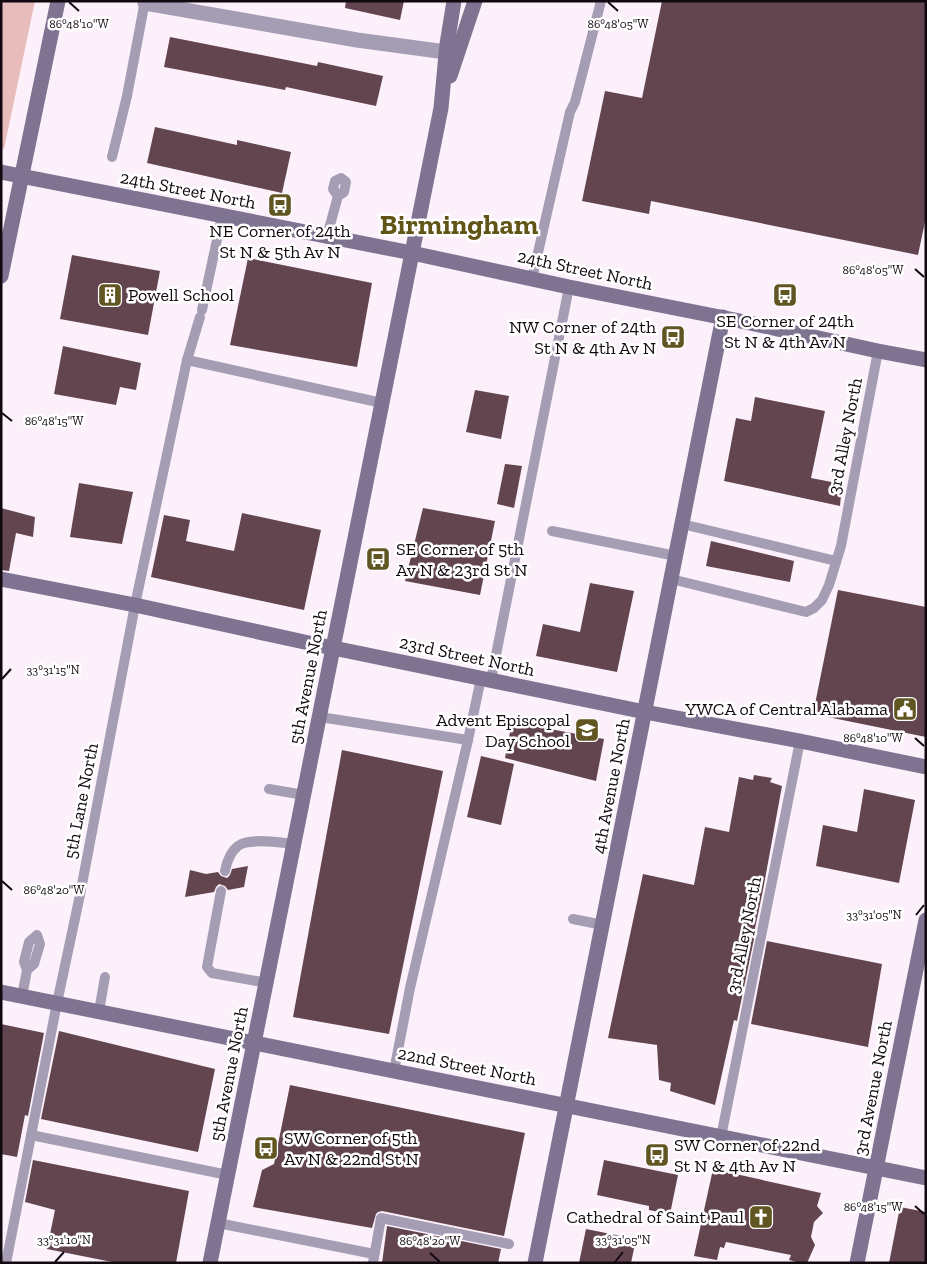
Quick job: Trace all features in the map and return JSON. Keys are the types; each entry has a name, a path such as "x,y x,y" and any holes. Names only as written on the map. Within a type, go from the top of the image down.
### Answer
{"main road":[{"path":"1,276 58,1"},
{"path":"444,1 447,48"},
{"name":"5th Avenue North","path":"443,99 447,48 454,1"},
{"name":"5th Avenue North","path":"210,1263 443,99 475,1"},
{"name":"24th Street North","path":"1,172 412,253 926,360"},
{"name":"4th Avenue North","path":"535,1263 723,317"},
{"name":"23rd Street North","path":"1,579 135,605 645,712 800,740 926,767"},
{"name":"3rd Avenue North","path":"857,1263 926,920"},
{"name":"22nd Street North","path":"1,992 926,1178"}],"street":[{"path":"142,2 356,40 447,48"}],"lane":[{"path":"532,279 570,112 575,102 601,1"},
{"path":"112,157 127,96 142,2"},
{"path":"327,236 338,196"},
{"name":"5th Lane North","path":"6,1263 82,886 135,605 187,360 201,313 222,216"},
{"path":"394,1071 410,988 468,740 486,679 569,287"},
{"name":"3rd Alley North","path":"671,579 806,612 814,608 822,600 829,585 841,546 878,351"},
{"path":"187,360 382,403"},
{"path":"682,524 836,561"},
{"path":"552,531 676,556"},
{"path":"320,716 468,740"},
{"name":"3rd Alley North","path":"721,1136 800,740"},
{"path":"269,789 304,795"},
{"path":"225,870 230,855 239,844 253,841 294,844"},
{"path":"221,891 207,967 212,973 267,983"},
{"path":"573,919 602,925"},
{"path":"22,996 27,970"},
{"path":"99,1011 105,977"},
{"path":"31,1135 228,1175"},
{"path":"218,1223 374,1258 381,1218 509,1244"}],"shaded area":[{"path":"1,1 35,1 4,149 1,148"}],"building":[{"path":"346,1 404,1 400,20 345,8"},
{"path":"662,1 926,1 926,217 918,255 651,201 649,214 582,201 605,91 642,98"},
{"path":"170,37 317,66 318,62 383,76 376,106 286,87 285,90 164,67"},
{"path":"155,127 237,145 237,140 291,152 282,193 147,163"},
{"name":"Powell School","path":"72,255 160,271 148,335 60,319"},
{"path":"248,258 372,283 357,367 230,345"},
{"path":"63,346 141,363 136,390 120,387 116,405 54,394"},
{"path":"475,390 509,396 501,439 466,432"},
{"path":"755,397 825,411 811,478 842,484 840,506 724,481 736,418 751,421"},
{"path":"505,464 522,466 514,508 497,504"},
{"path":"79,483 133,492 122,544 70,537"},
{"path":"1,508 35,517 33,537 16,533 9,571 1,570"},
{"path":"423,508 495,521 480,595 405,581"},
{"path":"242,513 321,530 304,610 151,577 164,515 190,520 186,541 234,551"},
{"path":"711,541 794,561 790,582 706,566"},
{"path":"590,583 634,591 617,672 536,656 543,624 580,632"},
{"path":"838,590 926,607 926,737 813,714"},
{"path":"512,722 604,739 596,781 505,758"},
{"path":"342,750 443,771 389,1034 293,1017"},
{"path":"481,756 514,764 501,825 467,817"},
{"path":"754,775 772,778 770,782 782,786 737,1021 734,1020 715,1105 670,1091 671,1083 659,1080 657,1045 608,1038 643,874 694,885 705,827 729,832 739,777 753,780"},
{"path":"864,789 915,800 899,883 816,866 823,825 857,832"},
{"path":"248,866 244,887 228,890 225,886 219,884 214,892 185,897 190,870 206,874 218,872 221,876 227,878 232,869"},
{"path":"767,941 882,964 868,1047 751,1024"},
{"path":"1,1024 44,1033 28,1116 25,1115 17,1157 1,1154"},
{"path":"59,1031 215,1069 198,1152 41,1119"},
{"path":"290,1085 525,1133 504,1236 382,1211 376,1214 372,1228 253,1207 262,1170 274,1164"},
{"path":"33,1160 189,1191 176,1263 117,1263 47,1249 55,1210 25,1202"},
{"path":"604,1160 678,1175 670,1214 649,1210 649,1206 597,1195"},
{"name":"Cathedral of Saint Paul","path":"713,1169 821,1193 817,1206 823,1213 814,1222 811,1237 815,1245 807,1263 789,1260 791,1255 726,1242 724,1248 720,1247 717,1260 694,1256"},
{"path":"900,1207 926,1212 926,1263 889,1263"},
{"path":"387,1226 501,1249 498,1263 382,1263"},
{"path":"586,1229 636,1239 631,1263 579,1263"}],"place":[{"name":"NE Corner of 24th St N & 5th Av N","path":"280,205"},
{"name":"Powell School","path":"110,295"},
{"name":"SE Corner of 24th St N & 4th Av N","path":"785,295"},
{"name":"NW Corner of 24th St N & 4th Av N","path":"673,337"},
{"name":"SE Corner of 5th Av N & 23rd St N","path":"378,559"},
{"name":"YWCA of Central Alabama","path":"905,709"},
{"name":"Advent Episcopal Day School","path":"587,730"},
{"name":"SW Corner of 5th Av N & 22nd St N","path":"266,1148"},
{"name":"SW Corner of 22nd St N & 4th Av N","path":"657,1155"},
{"name":"Cathedral of Saint Paul","path":"761,1217"}],"district":[{"name":"Birmingham","path":"459,224"}]}
